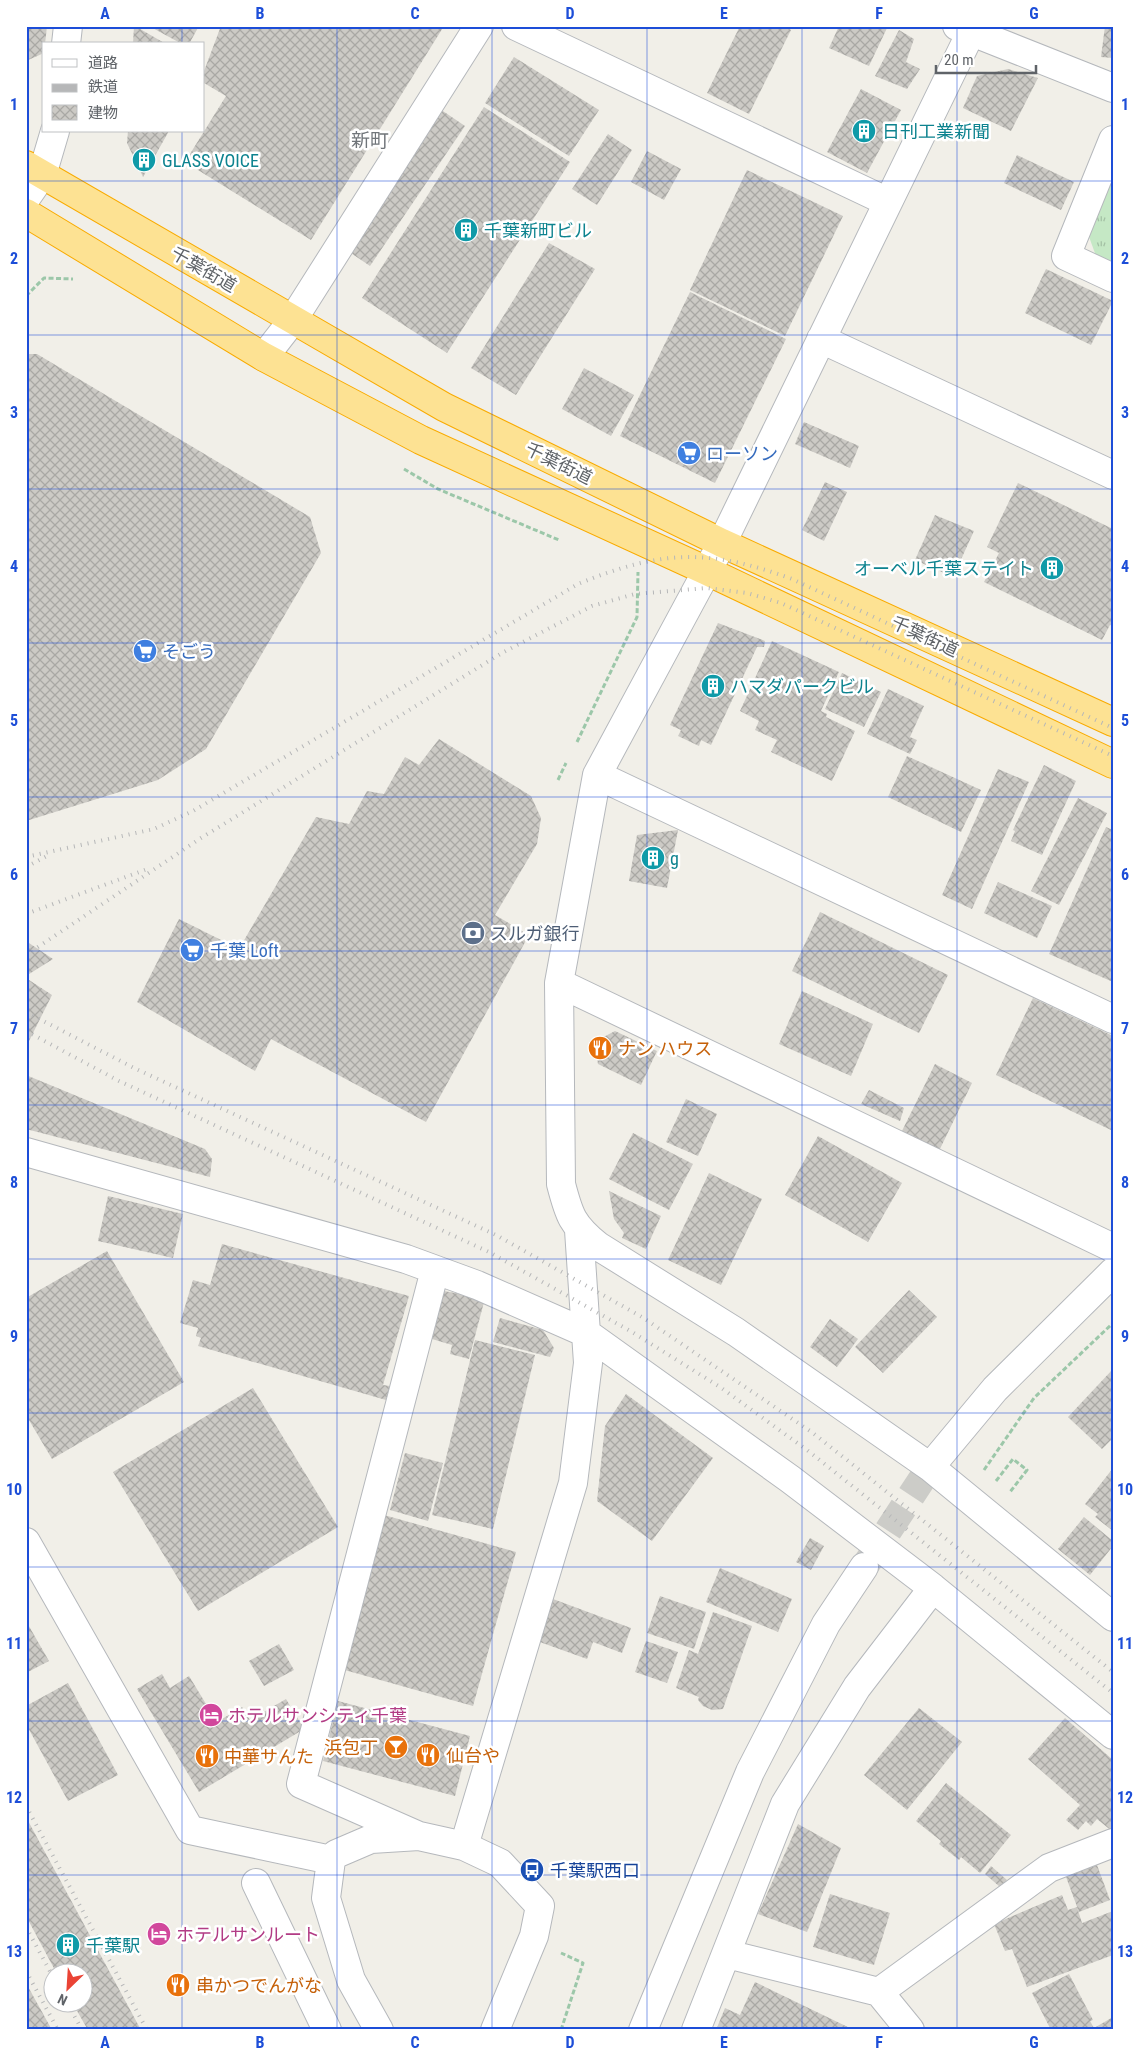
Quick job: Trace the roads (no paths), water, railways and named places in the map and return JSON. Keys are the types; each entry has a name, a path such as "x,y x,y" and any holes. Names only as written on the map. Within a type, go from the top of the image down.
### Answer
{"highway":[{"name":"千葉街道","path":"34,170 292,321 444,407 722,543 1113,722"},
{"name":"千葉街道","path":"26,213 264,357 421,440 707,571 1113,764"}],"street":[{"path":"66,42 68,26"},
{"path":"264,357 292,321 479,26"},
{"path":"516,26 888,202"},
{"path":"1113,88 968,29 888,202 722,543 598,775 560,983 561,1184 567,1207 579,1230 598,1246 736,1332 930,1467 1113,1617"},
{"path":"26,198 34,170 54,132"},
{"path":"1113,140 1066,256 1113,278"},
{"path":"821,339 1113,475"},
{"path":"598,775 1113,1019"},
{"path":"560,983 1113,1248"},
{"path":"26,1152 396,1257 477,1285 586,1332 790,1479 933,1588 1113,1735"},
{"path":"464,1846 573,1483 588,1363 579,1230"},
{"path":"435,1270 301,1784 419,1836 464,1846 500,1863 540,1906 534,1936 495,2030"},
{"path":"930,1467 995,1389 1113,1272"},
{"path":"26,1542 190,1830 332,1860"},
{"path":"643,2030 754,1763 826,1624 864,1567"},
{"path":"696,2030 785,1804 857,1687 933,1588"},
{"path":"379,2030 350,1980 326,1898 332,1860 336,1854 371,1839 419,1836"},
{"path":"878,1992 1049,1868 1113,1843"},
{"path":"256,1883 327,2030"},
{"path":"727,1954 878,1992 910,2030"}],"tunnel":[{"path":"865,1566 930,1467"}],"railway":[{"path":"26,857 154,829 193,811 578,584 608,573 660,559 709,558 735,562 792,579 1113,728"},
{"path":"26,955 201,838 502,653 592,606 635,594 707,588 747,593 781,603 1113,756"},
{"path":"26,867 47,856"},
{"path":"26,914 150,868"},
{"path":"26,1012 134,1068 496,1235 642,1317 813,1433 1113,1672"},
{"path":"26,1031 119,1081 489,1252 632,1332 720,1387 807,1450 1113,1693"},
{"path":"26,1806 147,2030"},
{"path":"26,1927 46,1964"},
{"path":"26,1971 58,2030"},
{"path":"73,2014 82,2030"}],"place":[{"name":"日刊工業新聞","path":"864,131"},
{"name":"GLASS VOICE","path":"144,160"},
{"name":"千葉新町ビル","path":"466,230"},
{"name":"ローソン","path":"689,453"},
{"name":"オーベル千葉ステイト","path":"1052,568"},
{"name":"そごう","path":"145,651"},
{"name":"ハマダパークビル","path":"713,686"},
{"name":"g","path":"653,858"},
{"name":"スルガ銀行","path":"473,933"},
{"name":"千葉 Loft","path":"192,950"},
{"name":"ナン ハウス","path":"600,1048"},
{"name":"ホテルサンシティ千葉","path":"211,1715"},
{"name":"浜包丁","path":"396,1747"},
{"name":"仙台や","path":"428,1755"},
{"name":"中華サんた","path":"207,1756"},
{"name":"千葉駅西口","path":"532,1870"},
{"name":"ホテルサンルート","path":"159,1934"},
{"name":"千葉駅","path":"68,1945"},
{"name":"串かつでんがな","path":"178,1985"}],"district":[{"name":"新町","path":"370,140"}]}
